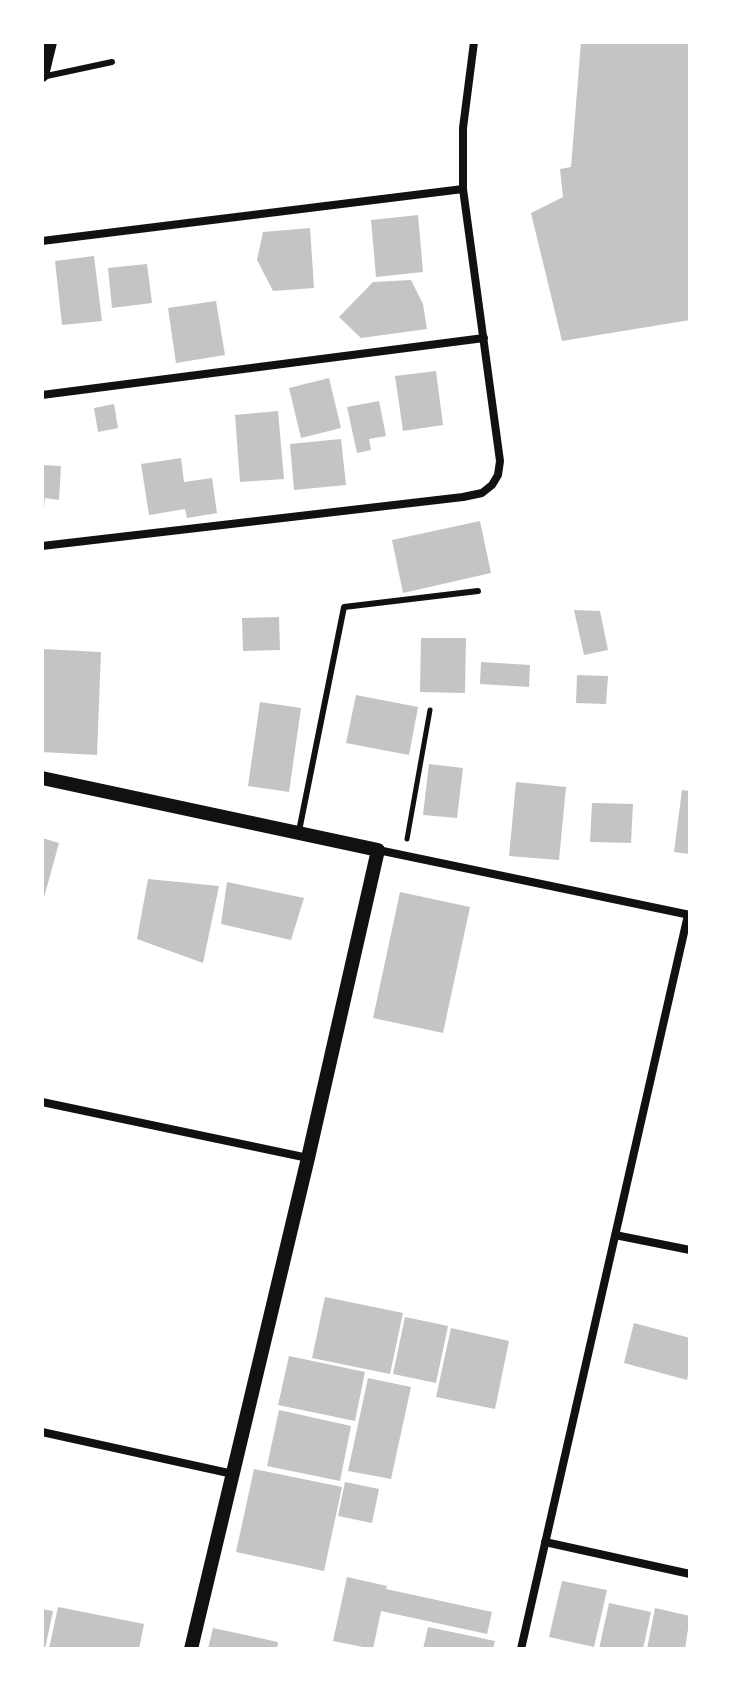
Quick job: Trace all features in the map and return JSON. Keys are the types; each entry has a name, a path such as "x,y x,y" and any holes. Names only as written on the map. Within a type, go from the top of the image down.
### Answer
{"street":[{"path":"42,76 50,42"},
{"path":"42,546 463,497 482,493 492,485 498,475 500,461 463,189 463,128 474,42"},
{"path":"42,241 463,189"},
{"path":"42,395 484,338"},
{"path":"42,778 689,915 521,1649"},
{"path":"191,1649 378,850"},
{"path":"42,1102 308,1158"},
{"path":"615,1235 690,1250"},
{"path":"42,1432 233,1474"},
{"path":"545,1542 690,1574"}],"lane":[{"path":"42,76 112,62"},
{"path":"299,833 344,607 478,591"}],"path":[{"path":"405,855 430,710"}],"building":[{"path":"581,42 690,42 690,320 562,341 531,213 563,197 560,169 571,167"},
{"path":"418,215 423,272 376,277 371,220"},
{"path":"310,228 314,288 273,291 257,260 263,232"},
{"path":"94,256 102,321 62,325 55,261"},
{"path":"147,264 152,303 112,308 108,268"},
{"path":"411,280 423,304 427,329 361,338 339,317 373,282"},
{"path":"216,301 225,355 176,363 168,308"},
{"path":"436,371 443,425 403,431 395,376"},
{"path":"329,378 341,428 301,438 289,388"},
{"path":"379,401 386,436 369,439 371,450 357,453 347,407"},
{"path":"114,404 118,428 98,432 94,408"},
{"path":"278,411 284,479 240,482 235,415"},
{"path":"341,439 346,485 294,490 290,444"},
{"path":"181,458 184,482 212,478 217,513 187,518 185,509 149,515 141,464"},
{"path":"42,465 61,466 59,500 45,498 44,508 42,508"},
{"path":"480,521 491,573 403,593 392,540"},
{"path":"574,610 600,611 608,650 584,655"},
{"path":"279,617 280,650 243,651 242,618"},
{"path":"421,638 466,638 465,693 420,692"},
{"path":"42,649 101,652 97,755 42,752"},
{"path":"481,662 530,665 529,687 480,684"},
{"path":"577,675 608,676 606,704 576,703"},
{"path":"356,695 418,707 409,755 346,743"},
{"path":"260,702 301,708 289,792 248,786"},
{"path":"429,764 463,768 457,818 423,815"},
{"path":"516,782 566,787 559,860 509,856"},
{"path":"682,790 690,791 690,854 674,852"},
{"path":"592,803 633,804 631,843 590,842"},
{"path":"42,838 59,843 43,901 42,901"},
{"path":"148,879 219,886 203,963 137,939"},
{"path":"227,882 304,898 291,940 221,924"},
{"path":"400,892 470,907 443,1033 373,1018"},
{"path":"325,1297 403,1313 390,1374 312,1358"},
{"path":"405,1317 448,1326 436,1383 393,1374"},
{"path":"634,1323 690,1338 687,1380 624,1363"},
{"path":"451,1328 509,1341 495,1409 436,1397"},
{"path":"289,1356 365,1372 355,1421 278,1405"},
{"path":"368,1378 411,1387 391,1479 348,1471"},
{"path":"279,1410 351,1426 340,1481 267,1466"},
{"path":"254,1469 342,1487 324,1571 236,1552"},
{"path":"345,1482 379,1489 372,1523 338,1516"},
{"path":"347,1577 387,1586 386,1589 492,1612 487,1634 381,1611 373,1649 333,1641"},
{"path":"562,1581 607,1590 594,1647 549,1637"},
{"path":"609,1603 651,1612 643,1649 599,1649"},
{"path":"58,1607 144,1624 139,1649 49,1649"},
{"path":"655,1608 690,1616 685,1649 647,1649"},
{"path":"42,1609 53,1611 45,1649 42,1649"},
{"path":"428,1627 495,1641 493,1649 423,1649"},
{"path":"213,1628 278,1642 277,1649 208,1649"}]}
